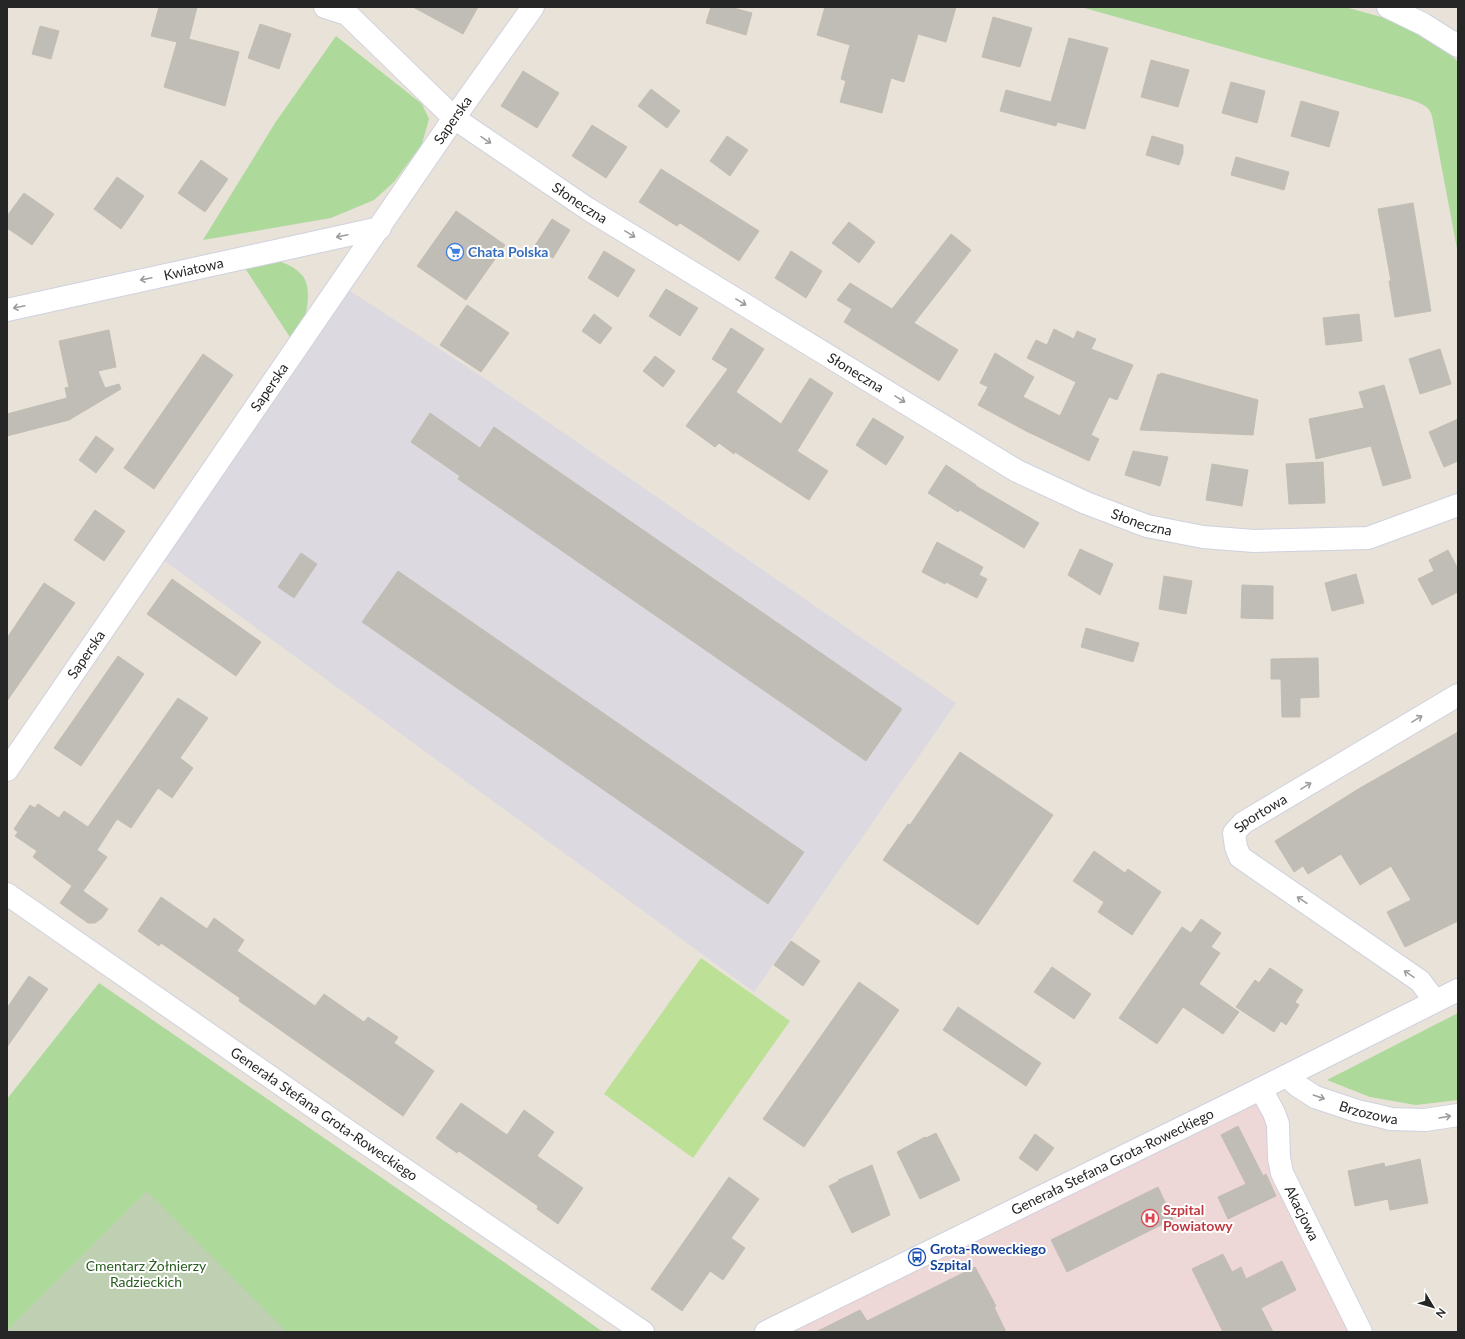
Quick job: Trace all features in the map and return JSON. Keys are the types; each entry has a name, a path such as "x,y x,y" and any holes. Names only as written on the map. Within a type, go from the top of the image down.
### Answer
{"street":[{"name":"Słoneczna","path":"325,7 347,14 454,118 588,209 967,441 1023,474 1086,503 1147,526 1203,538 1254,541 1368,538 1458,505"},
{"name":"Saperska","path":"7,770 454,118 533,7"},
{"path":"1388,7 1424,24 1458,46"},
{"name":"Kwiatowa","path":"7,310 380,228"},
{"name":"Sportowa","path":"1436,1001 1420,981 1240,857 1236,847 1234,833 1243,823 1458,695"},
{"name":"Generała Stefana Grota-Roweckiego","path":"7,894 341,1127 643,1332"},
{"name":"Generała Stefana Grota-Roweckiego","path":"766,1332 1261,1089 1458,990"},
{"name":"Brzozowa","path":"1287,1076 1314,1097 1357,1111 1391,1119 1425,1120 1458,1115"},
{"name":"Akacjowa","path":"1261,1089 1274,1113 1278,1124 1279,1158 1282,1173 1361,1332"}],"shaded area":[{"path":"341,285 481,376 956,703 754,992 155,554"},
{"name":"Szpital Powiatowy","path":"1261,1089 1282,1173 1357,1332 765,1332"}],"green space":[{"path":"1081,7 1345,7 1392,20 1423,34 1446,50 1458,62 1458,254 1432,116 1425,106 1412,100"},
{"path":"336,36 422,104 429,119 422,144 394,182 374,200 331,218 203,240 275,123"},
{"path":"260,254 293,267 306,281 308,299 297,348 239,259"},
{"path":"701,958 790,1021 693,1158 604,1094"},
{"path":"99,983 603,1332 7,1332 7,1099"},
{"path":"1458,1013 1458,1100 1416,1105 1370,1097 1327,1080"},
{"name":"Cmentarz Żołnierzy Radzieckich","path":"147,1191 287,1332 7,1332 7,1330"}],"building":[{"path":"159,7 197,7 189,39 239,52 225,106 164,87 177,42 151,36"},
{"path":"413,7 478,7 463,34"},
{"path":"711,7 730,7 752,13 746,35 706,23"},
{"path":"825,7 956,7 946,42 918,34 904,82 891,78 882,113 840,102 846,81 841,79 850,45 817,35"},
{"path":"993,17 1032,28 1020,67 982,57"},
{"path":"260,24 291,34 279,69 248,58"},
{"path":"40,26 59,31 51,59 32,54"},
{"path":"1069,38 1108,48 1085,129 1057,122 1056,126 1000,111 1006,90 1051,102"},
{"path":"1151,60 1189,70 1178,107 1141,97"},
{"path":"523,71 559,93 537,128 501,106"},
{"path":"1231,82 1265,91 1257,123 1222,113"},
{"path":"651,89 680,111 667,128 638,106"},
{"path":"1301,101 1339,112 1329,147 1291,136"},
{"path":"592,125 627,147 606,178 572,156"},
{"path":"727,136 748,150 730,176 710,161"},
{"path":"1152,136 1183,145 1183,153 1179,165 1146,155"},
{"path":"1236,157 1289,172 1284,190 1231,175"},
{"path":"201,160 228,179 205,212 178,193"},
{"path":"661,169 759,231 739,261 680,223 677,226 639,202"},
{"path":"117,177 144,196 121,229 94,209"},
{"path":"24,193 54,214 32,245 7,228 7,216"},
{"path":"1413,203 1431,311 1395,317 1389,281 1391,281 1378,209"},
{"name":"Chata Polska","path":"456,211 505,245 466,300 417,266"},
{"path":"552,219 570,230 553,258 534,247"},
{"path":"849,222 875,242 859,263 832,243"},
{"path":"951,234 971,250 914,323 958,350 939,381 844,322 852,309 837,300 850,283 892,309"},
{"path":"604,251 635,270 618,297 588,278"},
{"path":"791,251 822,271 806,298 775,278"},
{"path":"666,289 698,308 680,336 649,316"},
{"path":"467,305 509,333 481,372 440,345"},
{"path":"594,314 612,328 600,344 582,331"},
{"path":"1359,314 1362,341 1326,345 1323,318"},
{"path":"731,328 764,349 736,392 781,424 810,378 833,393 797,451 828,471 809,500 735,452 734,454 719,443 715,447 686,426 728,369 712,359"},
{"path":"1054,329 1074,339 1077,331 1096,339 1091,349 1133,365 1117,400 1109,397 1091,435 1099,439 1089,461 1026,431 978,405 988,387 980,383 995,353 1034,377 1023,397 1060,416 1076,382 1027,358 1036,340 1047,345"},
{"path":"109,330 116,367 98,371 105,388 119,384 121,389 69,420 7,436 7,414 67,398 65,388 69,387 59,341"},
{"path":"1440,349 1451,384 1420,394 1409,359"},
{"path":"203,354 233,375 154,489 124,468"},
{"path":"655,356 675,371 663,387 643,371"},
{"path":"1161,373 1258,400 1253,435 1140,430 1158,374 1160,375"},
{"path":"1384,385 1411,478 1383,486 1371,446 1316,459 1309,419 1364,408 1359,392"},
{"path":"430,413 480,448 494,427 902,709 866,761 458,479 460,476 411,442"},
{"path":"873,418 904,437 886,465 856,445"},
{"path":"1458,419 1458,461 1444,467 1429,432"},
{"path":"96,436 114,449 96,473 79,460"},
{"path":"1133,451 1168,457 1160,486 1125,475"},
{"path":"1323,462 1325,503 1289,504 1286,464"},
{"path":"1212,464 1248,470 1242,506 1206,500"},
{"path":"946,465 976,486 1039,523 1024,548 960,510 958,512 928,493"},
{"path":"95,510 125,531 104,561 74,540"},
{"path":"937,542 983,567 979,575 987,579 977,598 946,582 945,584 922,572"},
{"path":"1080,549 1113,564 1100,595 1068,575"},
{"path":"1448,550 1458,569 1458,592 1432,605 1418,579 1434,571 1429,560"},
{"path":"301,553 317,564 294,598 278,587"},
{"path":"398,571 804,852 768,904 362,622"},
{"path":"1356,574 1364,603 1332,611 1325,583"},
{"path":"1164,576 1192,581 1186,614 1159,609"},
{"path":"172,579 261,642 236,676 147,614"},
{"path":"44,583 75,603 7,701 7,638"},
{"path":"1242,585 1273,586 1273,619 1241,618"},
{"path":"1086,628 1139,643 1133,662 1081,647"},
{"path":"118,656 144,674 81,766 54,748"},
{"path":"1318,658 1319,697 1300,698 1300,717 1282,717 1281,679 1271,679 1271,659"},
{"path":"178,698 208,718 180,758 193,768 172,798 158,788 131,828 117,819 97,850 107,857 83,891 108,909 102,918 95,923 88,923 60,903 72,886 33,857 37,851 15,836 18,832 14,829 30,805 35,808 38,804 59,818 64,811 88,827"},
{"path":"1458,732 1458,921 1405,947 1387,912 1411,900 1391,866 1360,885 1341,854 1308,874 1303,866 1294,872 1275,841 1360,788"},
{"path":"960,752 1053,815 978,925 883,860 908,824 910,825"},
{"path":"1094,851 1125,873 1128,869 1161,892 1132,935 1098,912 1104,902 1073,881"},
{"path":"161,897 207,929 214,918 244,940 237,951 315,1006 324,994 364,1022 368,1017 398,1037 394,1043 434,1071 403,1116 239,1001 240,998 161,943 159,946 138,931"},
{"path":"1201,919 1221,933 1211,947 1220,953 1199,984 1239,1012 1223,1034 1183,1007 1157,1044 1119,1018 1182,927 1191,933"},
{"path":"791,941 820,961 803,986 774,965"},
{"path":"1052,967 1091,994 1074,1019 1034,992"},
{"path":"1270,968 1303,990 1295,1002 1299,1005 1286,1025 1281,1021 1274,1032 1236,1007 1255,980 1259,983"},
{"path":"29,976 48,989 7,1047 7,1008"},
{"path":"859,982 899,1010 804,1147 763,1119"},
{"path":"958,1007 1041,1063 1026,1086 943,1030"},
{"path":"461,1103 507,1135 524,1110 554,1132 537,1156 583,1188 558,1224 537,1209 538,1206 459,1151 457,1153 436,1138"},
{"path":"1238,1126 1263,1176 1266,1174 1276,1196 1228,1219 1218,1197 1246,1184 1221,1135"},
{"path":"936,1133 960,1180 920,1199 897,1152 925,1137 926,1138"},
{"path":"1035,1134 1054,1148 1037,1171 1019,1158"},
{"path":"1420,1159 1428,1203 1390,1210 1388,1199 1355,1206 1348,1171 1384,1163 1385,1167"},
{"path":"872,1165 890,1215 852,1233 829,1186 839,1181 838,1180"},
{"path":"729,1177 759,1199 731,1238 745,1248 723,1280 710,1271 682,1311 651,1289"},
{"path":"1158,1187 1173,1219 1067,1272 1051,1240"},
{"path":"1223,1254 1232,1272 1241,1267 1246,1279 1282,1261 1296,1290 1261,1308 1273,1332 1223,1332 1192,1269"},
{"path":"975,1267 996,1306 994,1307 1006,1332 816,1332 860,1310 867,1321"}],"place":[{"name":"Chata Polska","path":"455,252"},
{"name":"Szpital Powiatowy","path":"1150,1218"},
{"name":"Grota-Roweckiego Szpital","path":"917,1257"}]}
